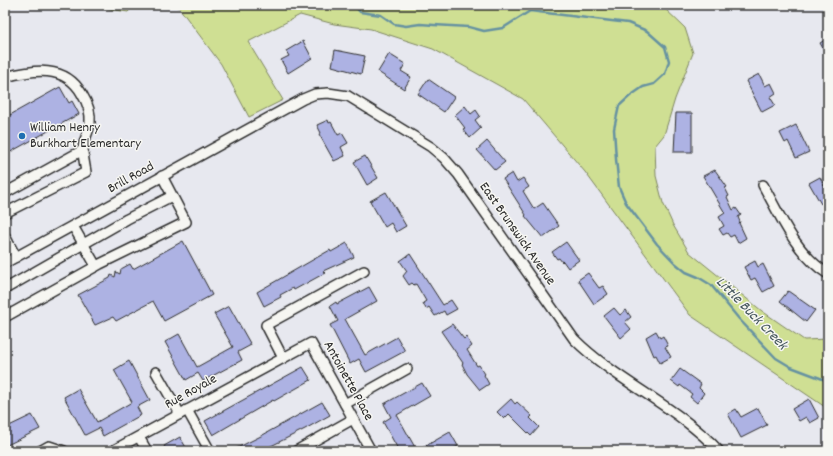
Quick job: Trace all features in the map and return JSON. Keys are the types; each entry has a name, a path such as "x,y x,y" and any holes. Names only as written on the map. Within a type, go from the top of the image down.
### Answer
{"street":[{"path":"5,77 40,71 58,72 67,76 80,91 88,110 90,123 83,150 86,172 5,213"},
{"name":"East Brunswick Avenue","path":"270,117 307,97 323,93 336,93 356,100 431,147 444,158 458,174 574,340 590,355 684,421 719,451"},
{"name":"Brill Road","path":"5,263 270,117"},
{"path":"5,194 83,150"},
{"path":"5,317 96,266 186,222 162,176"},
{"path":"763,185 802,252 814,265 828,274"},
{"path":"5,288 172,196"},
{"path":"73,226 96,266"},
{"path":"5,236 16,256"},
{"path":"283,358 266,325 364,271"},
{"name":"Antoinette Place","path":"283,358 310,343 371,451"},
{"name":"Rue Royale","path":"112,451 283,358"},
{"path":"345,404 406,369"},
{"path":"156,372 210,451"},
{"path":"296,451 353,419"},
{"path":"139,437 146,451"},
{"path":"40,451 49,446 64,451"}],"green space":[{"path":"75,5 135,5 128,12 104,8 74,9"},
{"path":"177,5 661,5 685,28 693,53 675,99 664,135 655,146 656,176 663,203 673,225 689,252 762,311 804,340 828,339 828,409 690,315 585,172 523,99 433,49 371,29 334,24 300,15 248,42 283,100 249,117 221,64"}],"building":[{"path":"828,38 828,57 820,43"},
{"path":"303,41 312,58 288,73 281,60 289,56 286,51"},
{"path":"335,50 365,56 361,74 332,66"},
{"path":"389,54 405,64 401,71 411,77 404,89 378,72"},
{"path":"759,74 765,86 771,83 776,93 770,97 775,105 762,112 746,81"},
{"path":"428,79 454,97 444,112 418,94"},
{"name":"William Henry Burkhart Elementary","path":"60,87 69,103 72,101 79,114 5,155 5,106 10,115"},
{"path":"465,106 471,114 476,110 480,116 475,120 481,128 470,138 463,129 465,128 455,115"},
{"path":"676,113 692,113 692,152 674,152"},
{"path":"328,120 329,123 331,122 338,135 342,133 348,143 341,147 345,156 334,161 319,134 321,133 317,125"},
{"path":"796,125 809,152 796,158 788,141 785,143 780,133"},
{"path":"487,141 505,162 495,170 477,150"},
{"path":"365,156 378,178 367,185 354,162"},
{"path":"715,170 727,187 725,188 729,196 727,197 733,210 736,208 741,215 738,217 739,223 746,238 738,243 734,235 730,237 727,233 723,235 719,229 724,226 719,217 725,213 703,176"},
{"path":"512,173 517,182 523,178 529,187 523,191 534,209 543,203 559,226 543,238 525,216 526,215 503,179"},
{"path":"820,177 828,194 828,201 821,204 809,183"},
{"path":"386,192 406,226 396,232 391,223 385,227 370,201"},
{"path":"183,241 212,295 164,321 153,301 116,321 113,317 95,325 78,295 110,278 111,275 115,277 116,272 120,274 121,269 130,264 133,269"},
{"path":"566,242 579,260 568,268 563,261 562,262 559,258 557,259 552,252"},
{"path":"347,243 354,257 323,271 325,273 294,290 293,288 280,295 281,297 264,306 257,292 330,250 331,252"},
{"path":"410,254 443,305 451,300 457,309 446,315 444,311 435,316 429,307 426,309 423,303 426,301 416,284 414,285 412,283 409,285 403,276 407,271 400,261"},
{"path":"755,261 758,267 763,264 774,286 763,292 755,278 751,280 744,267"},
{"path":"588,273 599,288 603,286 608,294 594,304 578,280"},
{"path":"369,287 377,301 345,319 365,355 397,337 405,351 366,372 359,359 350,364 330,325 338,321 330,306 336,302 337,304"},
{"path":"788,291 815,310 806,322 780,301"},
{"path":"229,306 251,345 238,352 242,360 203,381 198,373 186,380 165,342 179,334 197,367 233,347 214,314"},
{"path":"614,308 620,315 626,310 631,317 625,322 631,329 621,338 604,316"},
{"path":"452,324 464,339 466,337 472,346 467,350 477,366 479,365 485,374 484,375 489,384 480,390 467,374 462,364 463,363 441,331"},
{"path":"656,331 660,338 663,336 668,346 665,347 671,357 660,363 656,355 654,356 646,337"},
{"path":"129,361 150,400 137,407 141,415 103,436 99,428 85,435 64,397 78,389 97,422 132,402 114,370"},
{"path":"303,367 311,380 213,435 205,421"},
{"path":"680,369 701,384 699,388 704,393 697,403 690,397 692,394 680,385 679,387 671,381"},
{"path":"422,383 430,396 397,415 417,451 399,451 383,422 391,417 384,404"},
{"path":"511,399 515,404 517,402 532,416 530,418 539,427 531,436 509,414 504,419 497,412"},
{"path":"809,399 819,418 810,423 806,417 799,421 792,409"},
{"path":"322,402 330,415 305,429 261,451 231,451 261,436"},
{"path":"758,408 767,425 741,438 728,414 736,409 741,417"},
{"path":"32,415 40,429 5,446 5,428"},
{"path":"450,432 458,446 449,451 417,451"},
{"path":"180,437 188,451 167,451 164,446"}],"waterway":[{"name":"Little Buck Creek","path":"354,5 360,12 381,15 394,24 406,26 420,24 469,27 484,31 503,28 530,11 628,23 647,31 665,47 669,61 665,74 654,84 643,87 619,106 614,129 616,159 619,187 626,203 657,244 675,263 686,272 711,285 739,319 776,358 791,367 828,381"}],"place":[{"name":"William Henry Burkhart Elementary","path":"22,136"}]}
